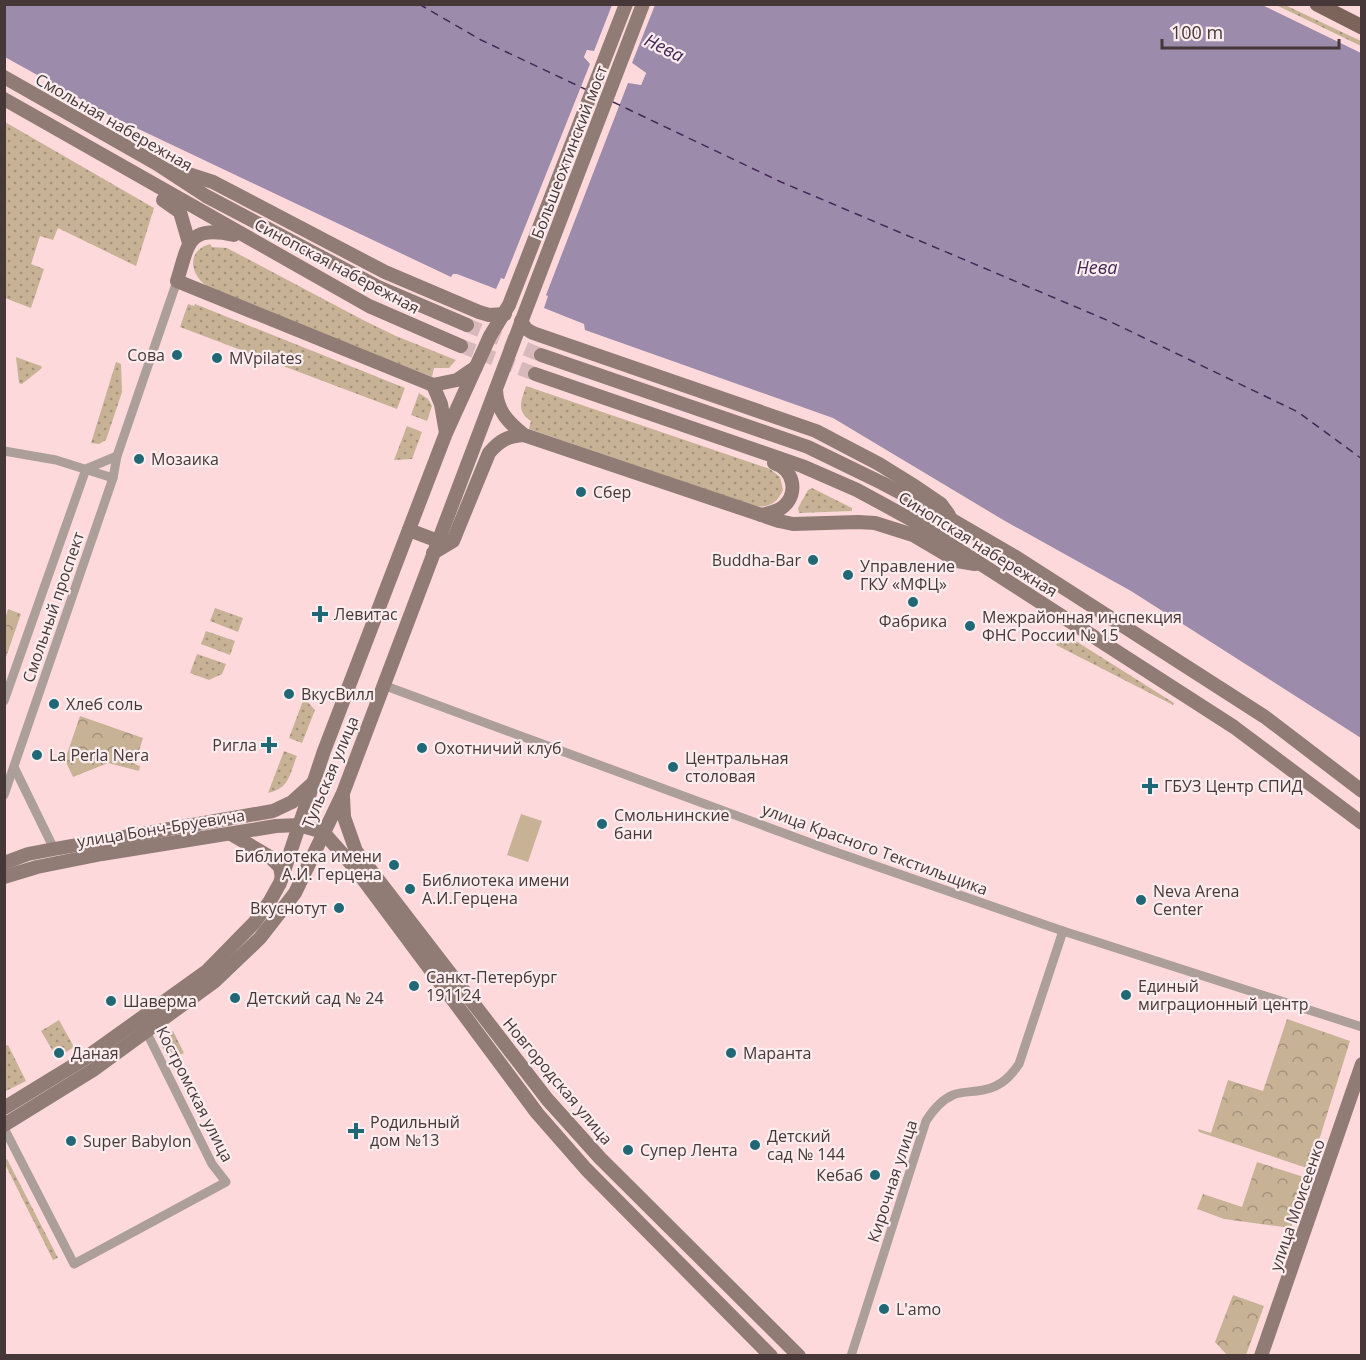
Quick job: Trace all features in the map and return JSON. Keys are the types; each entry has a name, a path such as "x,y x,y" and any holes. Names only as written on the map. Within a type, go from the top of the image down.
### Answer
{"main road":[{"name":"Большеохтинский мост","path":"507,310 626,4"},
{"name":"Большеохтинский мост","path":"523,316 643,4"},
{"path":"1317,4 1362,27"},
{"name":"Смольная набережная","path":"4,77 157,164 206,196"},
{"path":"4,99 134,174 140,186 180,212 189,243"},
{"path":"157,164 213,182 416,286 479,312 497,315 507,310"},
{"name":"Синопская набережная","path":"134,174 369,306 461,346"},
{"name":"Синопская набережная","path":"206,196 378,288 467,326"},
{"path":"248,238 214,232 198,235 189,243 177,281 433,385 457,380 477,366"},
{"name":"Тульская улица","path":"4,1108 84,1059 207,971 254,923 270,901 282,878 336,719 446,433 490,336 507,310"},
{"path":"523,316 526,329 533,333 816,431 879,464 916,487 941,504 954,521"},
{"name":"Тульская улица","path":"4,1126 93,1070 215,981 260,938 295,893 343,793 523,316"},
{"name":"Синопская набережная","path":"542,355 808,447 954,521 1014,556 1265,717 1362,791"},
{"name":"Синопская набережная","path":"535,374 802,466 857,490 914,521 1234,727 1362,823"},
{"path":"433,385 441,404 446,433"},
{"path":"496,388 503,415 524,435"},
{"path":"409,530 435,547 453,541 489,453 498,442 509,436 524,435 760,515 793,524 875,523 913,535 957,561 981,565"},
{"path":"738,445 751,455 787,469 792,480 793,489 789,500 782,508 760,515"},
{"name":"улица Бонч-Бруевича","path":"4,863 28,854 273,811 292,802 313,783"},
{"name":"Новгородская улица","path":"343,793 344,817 356,851 547,1099 600,1158 799,1356"},
{"name":"улица Бонч-Бруевича","path":"4,877 37,867 91,856 276,826 300,825 323,832"},
{"name":"Новгородская улица","path":"323,832 354,867 537,1113 586,1169 771,1356"},
{"path":"231,834 270,857 280,867 282,878"},
{"name":"улица Моисеенко","path":"1262,1356 1362,1064"}],"street":[{"name":"Смольный проспект","path":"4,795 113,478 117,456 177,281"},
{"path":"4,451 56,460 113,478"},
{"path":"86,469 117,456"},
{"name":"Смольный проспект","path":"4,701 86,469"},
{"name":"улица Красного Текстильщика","path":"383,685 824,848 1063,931 1362,1027"},
{"path":"14,767 54,849"},
{"name":"Кирочная улица","path":"851,1356 926,1121 933,1110 954,1095 990,1089 1002,1084 1011,1076 1019,1064 1063,931"},
{"name":"Костромская улица","path":"4,1126 74,1264 226,1182 212,1164 139,1019"}],"green space":[{"path":"1276,5 1285,5 1361,41 1361,46"},
{"path":"5,122 154,208 136,266 58,228 53,240 40,236 31,264 44,269 31,308 5,298"},
{"path":"210,244 212,247 227,248 396,336 456,360 449,368 434,368 432,377 210,288 198,277 193,264 197,252"},
{"path":"188,304 194,306 195,304 405,388 397,409 180,327"},
{"path":"16,357 42,368 22,384 19,383"},
{"path":"116,362 121,364 122,392 106,440 99,444 91,443"},
{"path":"526,386 770,469 780,477 783,490 772,504 755,506 529,429 531,421 523,413 521,405"},
{"path":"419,393 428,399 432,406 427,421 411,415"},
{"path":"407,426 422,432 412,459 394,460"},
{"path":"812,488 852,508 852,511 799,513 798,508 808,490"},
{"path":"215,608 243,618 238,632 210,621"},
{"path":"8,609 21,614 5,660 5,619"},
{"path":"206,631 235,641 230,655 201,644"},
{"path":"1063,633 1174,703 1173,705 1056,645"},
{"path":"197,654 226,664 222,674 209,680 190,673"},
{"path":"304,698 315,710 302,743 289,738"},
{"path":"80,716 143,738 135,764 140,766 139,771 108,763 73,777 65,760"},
{"path":"284,751 297,756 290,775 281,788 268,793"},
{"path":"521,814 542,821 528,862 507,855"},
{"path":"1287,1019 1350,1041 1310,1169 1199,1132 1198,1129 1211,1133 1228,1080 1263,1091"},
{"path":"59,1020 74,1047 57,1058 41,1031"},
{"path":"173,1031 184,1053 169,1060 159,1040"},
{"path":"8,1045 26,1081 6,1091 4,1088 4,1046"},
{"path":"7,1159 58,1258 53,1260 5,1164"},
{"path":"1257,1162 1307,1178 1291,1228 1224,1219 1197,1209 1203,1194 1242,1207"},
{"path":"1233,1295 1264,1306 1246,1355 1227,1355 1215,1342"}],"water":[{"name":"Нева","path":"5,4 1260,4 1361,53 1361,738 1131,591 1005,521 833,418 585,330 584,324 544,308 548,296 501,278 496,289 457,274 451,277 109,115 5,57","holes":["587,50 632,63 646,73 641,85 590,63 584,57"]}],"pier":[{"path":"612,5 655,5 632,63 646,73 641,85 628,83 541,308 544,298 503,282 590,64 584,57 587,50 594,51","holes":["589,53 631,65 642,74 639,81 629,79 587,57"]}],"ferry route":[{"path":"419,4 481,40 587,90"},
{"path":"613,102 781,182 1109,321 1298,412 1362,459"}],"tunnel":[{"path":"467,325 541,355"},
{"path":"461,346 535,374"}],"place":[{"name":"Сова","path":"177,355"},
{"name":"MVpilates","path":"217,358"},
{"name":"Мозаика","path":"139,459"},
{"name":"Сбер","path":"581,492"},
{"name":"Buddha-Bar","path":"813,560"},
{"name":"Управление ГКУ «МФЦ»","path":"848,575"},
{"name":"Фабрика","path":"913,602"},
{"name":"Левитас","path":"320,614"},
{"name":"Межрайонная инспекция ФНС России № 15","path":"970,626"},
{"name":"ВкусВилл","path":"289,694"},
{"name":"Хлеб соль","path":"54,704"},
{"name":"Ригла","path":"269,745"},
{"name":"Охотничий клуб","path":"422,748"},
{"name":"La Perla Nera","path":"37,755"},
{"name":"Центральная столовая","path":"673,767"},
{"name":"ГБУЗ Центр СПИД","path":"1150,786"},
{"name":"Смольнинские бани","path":"602,824"},
{"name":"Библиотека имени А.И. Герцена","path":"394,865"},
{"name":"Библиотека имени А.И.Герцена","path":"410,889"},
{"name":"Neva Arena Center","path":"1141,900"},
{"name":"Вкуснотут","path":"339,908"},
{"name":"Санкт-Петербург 191124","path":"414,986"},
{"name":"Единый миграционный центр","path":"1126,995"},
{"name":"Детский сад № 24","path":"235,998"},
{"name":"Шаверма","path":"111,1001"},
{"name":"Даная","path":"59,1053"},
{"name":"Маранта","path":"731,1053"},
{"name":"Родильный дом №13","path":"356,1131"},
{"name":"Super Babylon","path":"71,1141"},
{"name":"Детский сад № 144","path":"755,1145"},
{"name":"Супер Лента","path":"628,1150"},
{"name":"Кебаб","path":"875,1175"},
{"name":"L'amo","path":"884,1309"}]}
